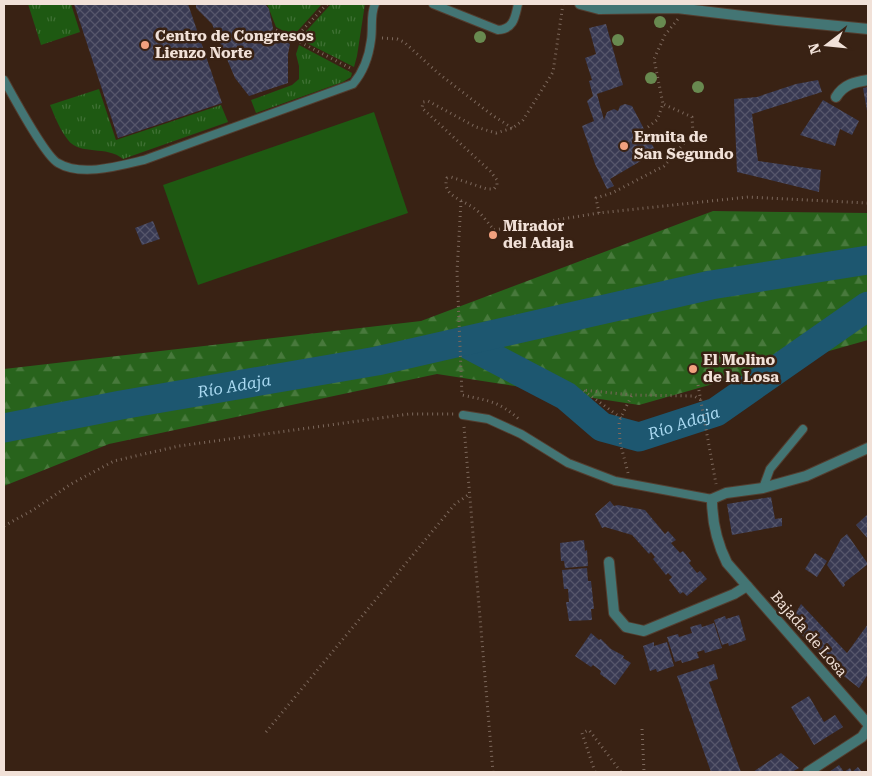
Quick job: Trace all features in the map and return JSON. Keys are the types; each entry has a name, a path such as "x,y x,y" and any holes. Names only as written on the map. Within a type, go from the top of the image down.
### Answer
{"street":[{"path":"580,4 599,9 687,9 868,29"},
{"path":"836,97 840,89 846,85 868,80"},
{"path":"715,498 726,493 763,488 806,476 868,448"},
{"name":"Bajada de Losa","path":"715,498 712,518 720,550 727,563 868,724"},
{"path":"609,562 614,614 626,627 644,631 734,594 747,586"},
{"path":"808,772 862,737 868,728"}],"lane":[{"path":"4,80 39,140 57,163 78,170 117,167 144,160 353,84 362,74 371,40 372,11 375,4"},
{"path":"433,4 498,30 506,30 512,25 518,4"},
{"path":"463,415 488,419 521,434 568,463 615,481 715,498"},
{"path":"763,488 770,468 804,429"}],"path":[{"path":"294,39 327,4"},
{"path":"563,4 553,72 523,120 512,128 496,133 476,127 428,101 423,102 422,108 490,171 497,180 497,185 494,189 487,189 451,177 447,178 445,183 453,196 476,209 494,230 599,213 748,196 868,204"},
{"path":"648,127 657,120 663,104 654,59 665,35 687,9"},
{"path":"276,30 362,74"},
{"path":"371,40 388,37 404,42 438,73 512,128"},
{"path":"599,213 596,198 612,193 664,166 693,133 692,117 663,104"},
{"path":"461,201 458,272 462,395 494,402 505,407"},
{"path":"698,385 706,424 715,498"},
{"path":"620,420 583,390 632,395 694,396 701,400"},
{"path":"627,484 628,467 620,442 620,420 632,395"},
{"path":"4,526 33,510 72,484 114,461 179,446 409,414 463,415 494,772"},
{"path":"266,732 455,504 469,494"},
{"path":"642,729 644,772"},
{"path":"595,772 582,733 589,730 621,772"}],"green space":[{"path":"28,4 71,4 80,32 41,45"},
{"path":"267,4 322,4 293,36 276,27"},
{"path":"331,4 365,4 354,67 299,39"},
{"path":"299,45 352,73 351,77 343,82 256,113 251,100 292,85 299,79 299,66 296,54"},
{"path":"99,89 116,140 221,105 228,122 123,159 109,152 79,148 73,145 65,136 50,105"},
{"path":"374,112 408,213 198,285 163,185"},
{"path":"713,211 868,213 868,340 639,405 437,374 109,444 4,486 4,369 421,321"}],"building":[{"name":"Centro de Congresos Lienzo Norte","path":"74,4 188,4 222,103 118,138"},
{"path":"196,4 265,4 269,9 273,28 272,34 290,44 288,83 249,96 235,78 212,24 196,8"},
{"path":"606,24 623,85 597,94 604,120 607,112 614,109 618,111 620,106 625,104 632,106 656,152 610,179 614,186 607,189 595,164 582,126 594,121 587,101 593,96 589,81 592,80 585,58 596,54 589,28"},
{"path":"818,80 822,92 752,114 758,161 821,170 819,192 737,172 734,99 757,97 796,84"},
{"path":"868,87 868,111 867,111 863,88"},
{"path":"823,100 859,121 852,135 840,129 835,146 800,135"},
{"path":"153,221 160,239 142,245 135,228"},
{"path":"771,497 775,519 782,518 782,526 732,535 727,504"},
{"path":"610,501 614,506 618,505 645,510 665,534 668,531 676,540 671,543 680,553 683,551 697,573 700,571 707,579 687,596 683,592 680,594 669,580 672,577 668,573 666,575 653,559 655,557 651,552 649,554 632,535 605,527 602,528 595,514"},
{"path":"868,514 868,539 856,525"},
{"path":"847,534 868,564 844,583 843,587 827,565 841,539"},
{"path":"584,540 588,566 565,568 564,561 561,561 560,543"},
{"path":"815,553 827,561 817,577 805,569"},
{"path":"587,568 588,581 591,581 594,609 591,609 592,620 569,621 566,602 569,602 568,589 564,589 562,570"},
{"path":"801,604 847,653 868,624 868,674 859,688 836,670 790,623"},
{"path":"739,615 746,640 729,646 728,643 722,645 714,620 725,616 726,619"},
{"path":"714,623 722,648 705,653 704,650 697,652 699,658 682,663 681,660 675,662 667,637 678,634 679,637 692,633 690,627 701,624 702,627"},
{"path":"591,633 631,663 615,685 600,674 601,671 593,665 591,667 575,656"},
{"path":"654,642 654,646 667,642 674,666 657,672 656,669 650,671 643,646"},
{"path":"714,664 718,679 709,682 741,772 711,772 677,676"},
{"path":"809,696 824,722 835,715 843,727 814,745 791,707"},
{"path":"781,753 799,768 792,772 753,772"},
{"path":"839,765 844,772 829,772"},
{"path":"858,767 862,772 852,772"},
{"path":"850,768 852,772 844,772"}],"waterway":[{"name":"Río Adaja","path":"4,428 121,405 377,361 711,285 868,260"},
{"name":"Río Adaja","path":"463,342 566,396 602,427 639,437 716,412 868,306"}],"place":[{"name":"Centro de Congresos Lienzo Norte","path":"145,45"},
{"name":"Ermita de San Segundo","path":"624,146"},
{"name":"Mirador del Adaja","path":"493,235"},
{"name":"El Molino de la Losa","path":"693,369"}]}
